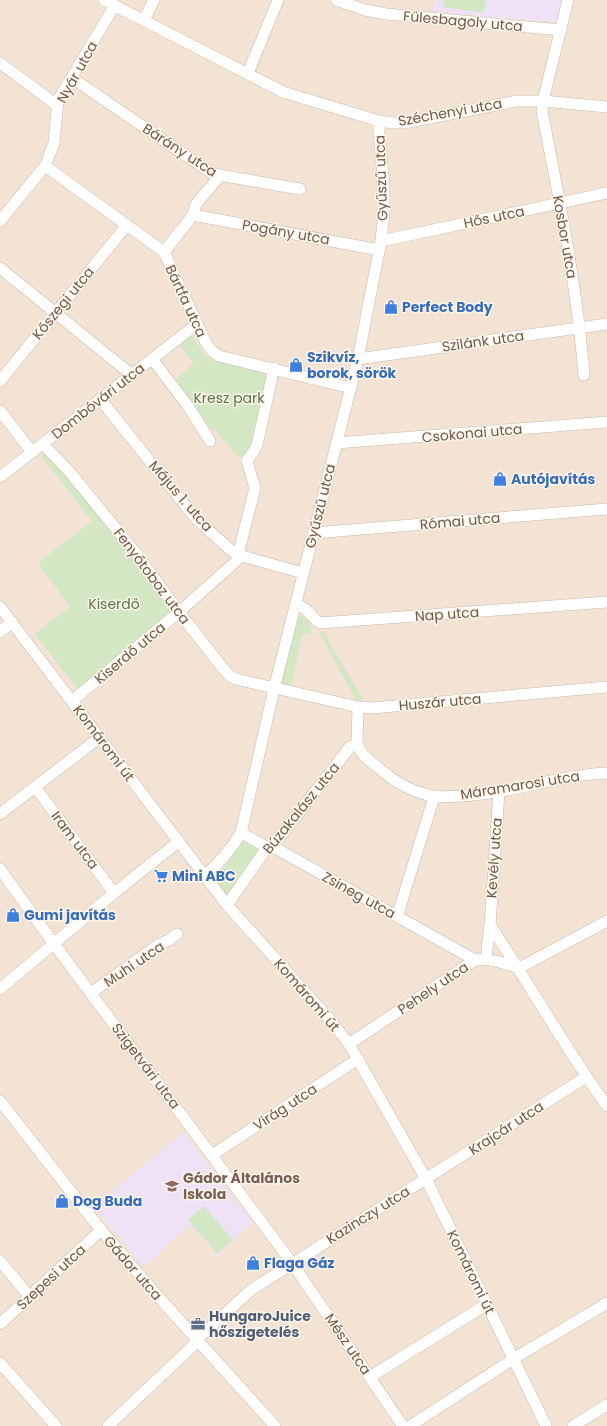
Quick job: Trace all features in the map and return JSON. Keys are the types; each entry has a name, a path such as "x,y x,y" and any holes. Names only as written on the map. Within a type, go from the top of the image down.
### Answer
{"street":[{"name":"Széchenyi utca","path":"104,0 283,92 379,121 404,123 517,101 543,101 607,107"},
{"path":"144,20 154,0"},
{"path":"248,73 278,0"},
{"name":"Fülesbagoly utca","path":"336,0 365,10 386,14 561,30"},
{"path":"561,30 568,0"},
{"name":"Nyár utca","path":"0,221 45,166 54,143 58,100 115,5"},
{"name":"Kosbor utca","path":"561,30 543,101 542,111 560,203 580,328 584,374"},
{"path":"0,63 58,106"},
{"name":"Bárány utca","path":"72,78 213,174 300,189"},
{"name":"Gyűszű utca","path":"205,876 222,860 241,833 274,689 358,359 380,245 384,211 384,185 378,134 379,121"},
{"name":"Bártfa utca","path":"45,166 164,252 206,344 212,351 219,356 274,368 351,388"},
{"path":"164,252 193,215 196,204 220,176"},
{"name":"Hős utca","path":"380,245 607,193"},
{"name":"Pogány utca","path":"193,215 380,245"},
{"name":"Kőszegi utca","path":"0,381 127,225"},
{"path":"0,268 132,375"},
{"name":"Dombóvári utca","path":"0,477 197,324"},
{"name":"Szilánk utca","path":"358,359 607,324"},
{"path":"152,359 188,406 210,441"},
{"path":"240,556 255,488 247,461 257,445 274,368"},
{"name":"Május 1. utca","path":"100,399 197,520 233,552 240,556 303,573"},
{"path":"0,411 32,452"},
{"name":"Csokonai utca","path":"336,444 607,422"},
{"name":"Fenyőtoboz utca","path":"43,444 68,470 136,553 179,612 230,676 274,689"},
{"name":"Római utca","path":"313,533 607,509"},
{"name":"Kiserdő utca","path":"72,701 179,612 240,556"},
{"name":"Nap utca","path":"295,604 304,607 316,621 320,623 607,602"},
{"name":"Komáromi út","path":"0,607 227,905 327,1016 349,1044 426,1179 546,1426"},
{"path":"0,632 12,622"},
{"name":"Huszár utca","path":"274,689 358,707 372,708 607,687"},
{"path":"357,744 358,707"},
{"path":"0,814 100,737"},
{"name":"Máramarosi utca","path":"357,744 361,753 391,778 412,790 434,797 465,796 499,792 586,774 607,773"},
{"name":"Búzakalász utca","path":"227,905 264,852 275,843 350,747 357,744"},
{"name":"Iram utca","path":"35,787 114,893"},
{"name":"Kevély utca","path":"481,960 490,926 499,792"},
{"path":"397,916 434,797"},
{"name":"Zsineg utca","path":"241,833 276,849 397,916 481,960"},
{"path":"2,984 54,944 114,893 178,842"},
{"name":"Szigetvári utca","path":"0,869 54,944 292,1263"},
{"path":"519,968 607,920"},
{"path":"490,926 519,968 586,1076 607,1106"},
{"name":"Muhi utca","path":"91,993 158,945 177,934"},
{"name":"Pehely utca","path":"349,1044 481,960 502,962 519,968"},
{"name":"Virág utca","path":"212,1155 358,1059"},
{"name":"Krajcár utca","path":"426,1179 586,1076"},
{"name":"Gádor utca","path":"0,1101 101,1230 197,1340 275,1426"},
{"name":"Kazinczy utca","path":"108,1426 251,1290 426,1179"},
{"name":"Szepesi utca","path":"0,1324 101,1230"},
{"path":"0,1261 30,1297"},
{"name":"Mész utca","path":"292,1263 403,1426"},
{"path":"410,1426 513,1359 607,1303"},
{"path":"370,1377 487,1304"},
{"path":"0,1363 56,1426"},
{"path":"573,1426 607,1405"}],"shaded area":[{"path":"0,0 607,0 607,1426 0,1426"},
{"path":"436,0 561,0 556,22 432,12"},
{"name":"Gádor Általános Iskola","path":"183,1132 252,1222 218,1257 190,1224 144,1267 94,1207"}],"green space":[{"path":"444,0 486,0 484,13 443,7"},
{"name":"Kresz park","path":"191,335 207,358 211,361 266,371 266,394 253,446 245,457 239,457 236,455 214,428 212,430 173,382 194,363 179,344"},
{"name":"Kiserdő","path":"44,454 50,457 134,554 172,609 173,614 79,691 35,634 70,607 38,563 92,521 41,456"},
{"path":"301,616 308,620 312,633 302,635 291,687 281,685 297,618"},
{"path":"323,631 363,700 357,702 319,632"},
{"path":"242,840 247,840 260,849 230,894 226,895 215,880 215,877 232,858"},
{"path":"204,1206 233,1240 217,1254 188,1220"}],"place":[{"name":"Perfect Body","path":"391,307"},
{"name":"Szikvíz, borok, sörök","path":"296,365"},
{"name":"Autójavítás","path":"500,479"},
{"name":"Mini ABC","path":"161,876"},
{"name":"Gumi javítás","path":"13,915"},
{"name":"Gádor Általános Iskola","path":"172,1186"},
{"name":"Dog Buda","path":"62,1201"},
{"name":"Flaga Gáz","path":"253,1263"},
{"name":"HungaroJuice hőszigetelés","path":"198,1324"}]}
